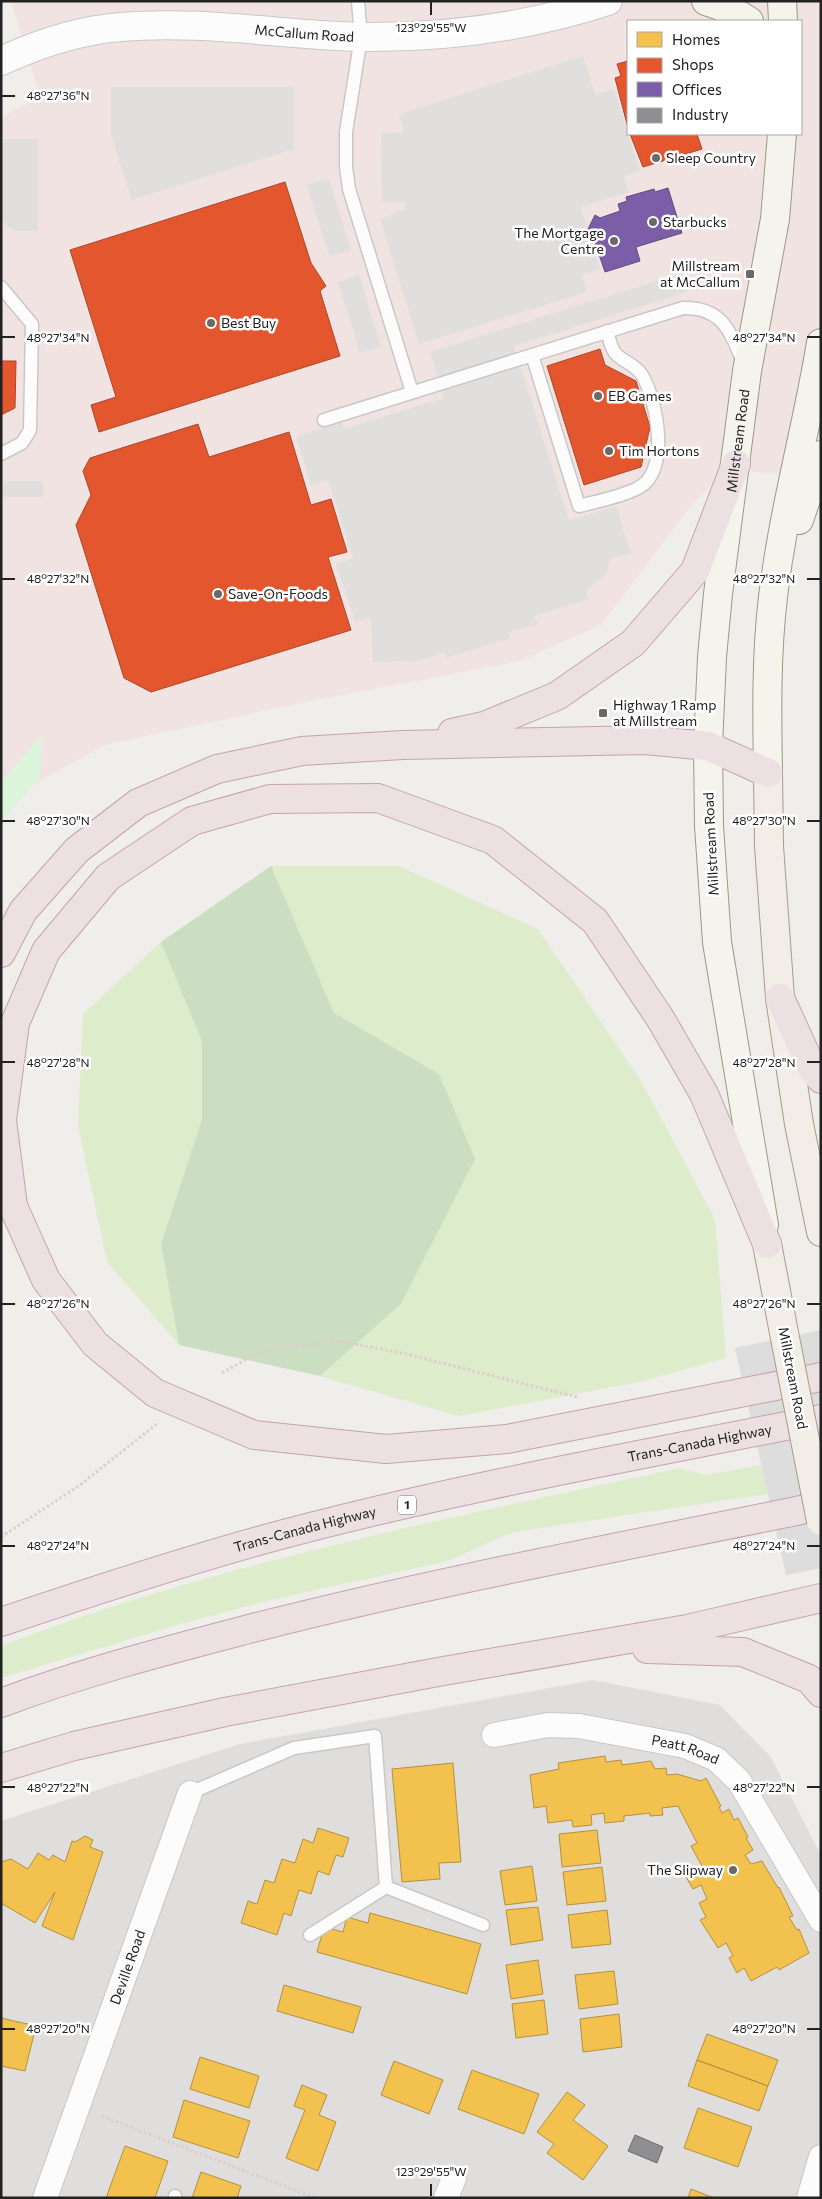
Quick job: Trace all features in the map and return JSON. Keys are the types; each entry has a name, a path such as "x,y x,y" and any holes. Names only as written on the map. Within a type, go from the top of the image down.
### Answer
{"highway":[{"path":"402,745 484,726 557,696 633,643 694,571 736,464"},
{"path":"1,953 23,911 76,850 138,803 217,770 302,751 402,745 645,740 708,746 768,772"},
{"path":"768,1244 704,1094 660,1018 595,921 493,840 378,798 270,799 192,821 108,877 46,951 15,1023 2,1120 13,1206 46,1280 95,1344 155,1393 254,1435 386,1449 507,1439 821,1377"},
{"path":"780,998 813,1070 821,1079"},
{"name":"Trans-Canada Highway","path":"1,1622 138,1575 271,1538 527,1479 821,1419"},
{"path":"1,1703 173,1649 327,1609 464,1578 821,1506"},
{"path":"1,1768 74,1746 225,1712 578,1647 687,1629 821,1598"},
{"path":"578,1647 743,1652 808,1679 821,1693"}],"main road":[{"path":"706,1 729,9 747,20"},
{"path":"782,1 783,20"},
{"name":"Millstream Road","path":"782,135 775,219 747,371 718,594 712,657 708,746 709,826 717,942 768,1244 821,1521"},
{"path":"821,343 789,494 773,598 767,700 769,846 780,998 799,1124 821,1232"},
{"path":"773,598 821,456"}],"street":[{"name":"McCallum Road","path":"1,61 60,38 120,26 209,26 361,36 412,36 463,33 508,27 580,10 608,1"},
{"name":"Peatt Road","path":"494,1735 548,1725 578,1726 685,1746 716,1759 739,1781 821,1920"},
{"name":"Deville Road","path":"45,2198 190,1793"},
{"path":"809,2198 821,2157"}],"lane":[{"path":"358,1 361,36 346,132 348,189 412,392"},
{"path":"552,1 580,10"},
{"path":"1,288 32,324 30,430 22,443 1,454"},
{"path":"324,420 683,308 698,308 713,313 728,328 747,371"},
{"path":"532,355 579,506 639,488 648,480 654,469 658,455 658,425 643,376 637,368 614,352 608,332"},
{"path":"190,1793 294,1748 375,1736 386,1887"},
{"path":"386,1887 483,1925"},
{"path":"310,1935 386,1887"}],"path":[{"path":"222,1373 256,1354 295,1346 341,1341 415,1356 584,1399 590,1424"},
{"path":"1,1536 80,1485 160,1421"},
{"path":"102,2116 315,2198"}],"shaded area":[{"path":"11,1 821,1 821,479 727,469 688,510 601,625 520,661 301,703 105,745 1,803 1,117 40,97"},
{"path":"583,56 596,95 614,89 627,135 640,171 624,176 629,192 581,207 600,269 582,275 587,292 419,344 380,219 405,209 405,202 382,202 381,133 404,132 399,114"},
{"path":"111,87 294,87 294,149 132,200 111,135"},
{"path":"1,139 38,139 38,231 15,231 1,221"},
{"path":"329,178 351,250 329,256 307,185"},
{"path":"682,273 688,292 514,346 569,520 616,506 631,553 610,559 607,574 586,590 589,599 535,616 537,624 508,633 510,638 446,658 444,653 417,661 373,662 371,617 355,622 336,564 353,558 328,480 311,485 296,437 342,422 344,429 444,398 430,352"},
{"path":"359,275 381,346 360,353 338,282"},
{"path":"1,481 43,481 43,497 1,497"},
{"path":"593,1680 720,1705 770,1756 821,1855 821,2198 1,2198 1,1821 240,1744"}],"green space":[{"path":"41,736 40,777 1,822 1,782"},
{"path":"271,866 399,866 538,929 641,1081 715,1219 726,1358 639,1382 459,1416 320,1376 401,1304 439,1074 334,1013"},
{"path":"271,866 334,1013 439,1074 475,1159 401,1304 320,1376 179,1345 161,1244 202,1119 202,1041 161,942"},
{"path":"161,942 202,1040 202,1119 161,1244 179,1345 107,1262 78,1125 83,1014"},
{"path":"761,1465 768,1494 527,1530 505,1535 453,1559 266,1601 177,1625 1,1678 1,1646 84,1616 252,1566 422,1524 680,1468 706,1475"}],"pier":[{"path":"821,1330 821,1568 786,1575 735,1348"}],"building: Homes":[{"name":"The Slipway","path":"605,1756 606,1762 621,1760 622,1765 651,1761 655,1769 666,1768 667,1775 677,1774 701,1781 706,1778 721,1806 719,1807 722,1813 729,1809 734,1820 738,1818 748,1837 746,1838 753,1850 745,1855 751,1864 762,1861 779,1887 793,1916 789,1917 797,1930 799,1929 809,1953 779,1970 777,1967 751,1981 744,1968 737,1973 729,1958 733,1956 726,1943 718,1948 700,1920 706,1917 699,1903 707,1899 701,1885 693,1889 686,1877 703,1868 691,1846 697,1843 678,1806 662,1808 663,1815 650,1816 650,1813 624,1816 624,1821 605,1823 604,1813 591,1815 592,1825 573,1827 572,1820 548,1823 546,1806 534,1808 530,1775 559,1769 558,1763"},
{"path":"453,1763 461,1862 439,1863 440,1879 402,1882 392,1769"},
{"path":"318,1828 349,1838 343,1857 336,1855 329,1875 318,1871 311,1894 299,1890 291,1916 284,1913 277,1935 241,1923 248,1901 257,1904 265,1880 274,1883 282,1859 295,1863 303,1839 313,1843"},
{"path":"597,1830 601,1863 562,1867 559,1834"},
{"path":"85,1836 93,1840 90,1847 103,1852 73,1940 42,1926 55,1892 35,1923 1,1903 1,1862 11,1859 28,1869 38,1853 49,1860 53,1855 65,1862 72,1841 75,1842"},
{"path":"532,1866 537,1901 505,1905 500,1871"},
{"path":"602,1867 606,1901 567,1905 563,1872"},
{"path":"538,1907 543,1940 511,1945 506,1910"},
{"path":"607,1910 611,1944 572,1948 568,1915"},
{"path":"370,1913 481,1944 467,1994 317,1952 324,1927 343,1932 347,1917 368,1923"},
{"path":"538,1960 543,1994 511,1999 506,1965"},
{"path":"614,1971 618,2004 579,2009 575,1975"},
{"path":"284,1985 361,2007 353,2033 277,2011"},
{"path":"544,2000 548,2034 516,2038 512,2004"},
{"path":"619,2014 622,2047 583,2052 580,2019"},
{"path":"1,2018 36,2026 25,2071 1,2066"},
{"path":"707,2034 778,2060 768,2086 697,2060"},
{"path":"200,2057 259,2076 249,2108 190,2089"},
{"path":"697,2060 768,2086 759,2111 688,2086"},
{"path":"394,2061 443,2080 429,2114 381,2095"},
{"path":"472,2070 539,2094 524,2134 458,2109"},
{"path":"302,2085 327,2095 319,2115 336,2122 318,2171 286,2158 305,2110 294,2106"},
{"path":"567,2092 585,2105 573,2120 608,2146 583,2180 547,2153 554,2144 537,2132"},
{"path":"184,2100 250,2121 238,2158 173,2137"},
{"path":"698,2108 752,2127 738,2167 684,2148"},
{"path":"125,2146 168,2161 155,2198 106,2198"},
{"path":"201,2172 241,2186 237,2198 192,2198"},
{"path":"691,2189 714,2198 688,2198"}],"building: Shops":[{"path":"627,61 627,124 615,78 621,76 617,64"},
{"name":"Sleep Country","path":"630,135 697,135 702,149 643,167"},
{"name":"Best Buy","path":"285,182 311,263 326,286 320,291 340,356 99,432 91,405 116,397 70,250"},
{"path":"600,349 605,365 636,381 650,427 641,467 584,485 547,366"},
{"path":"1,361 16,361 15,408 1,415"},
{"name":"Save-On-Foods","path":"198,424 209,457 289,432 311,505 331,499 347,552 328,557 351,630 151,692 124,678 76,525 91,495 83,471 90,458"}],"building: Offices":[{"path":"668,188 682,233 636,247 640,261 605,272 592,234 587,231 595,215 600,218 620,211 618,204 627,201 626,197 654,189 655,192"}],"building: Industry":[{"path":"635,2135 663,2147 657,2163 628,2151"}],"place":[{"name":"Sleep Country","path":"656,158"},
{"name":"Starbucks","path":"653,222"},
{"name":"The Mortgage Centre","path":"614,241"},
{"name":"Millstream at McCallum","path":"750,274"},
{"name":"Best Buy","path":"211,323"},
{"name":"EB Games","path":"598,396"},
{"name":"Tim Hortons","path":"609,451"},
{"name":"Save-On-Foods","path":"218,594"},
{"name":"Highway 1 Ramp at Millstream","path":"603,713"},
{"name":"The Slipway","path":"733,1870"}]}
